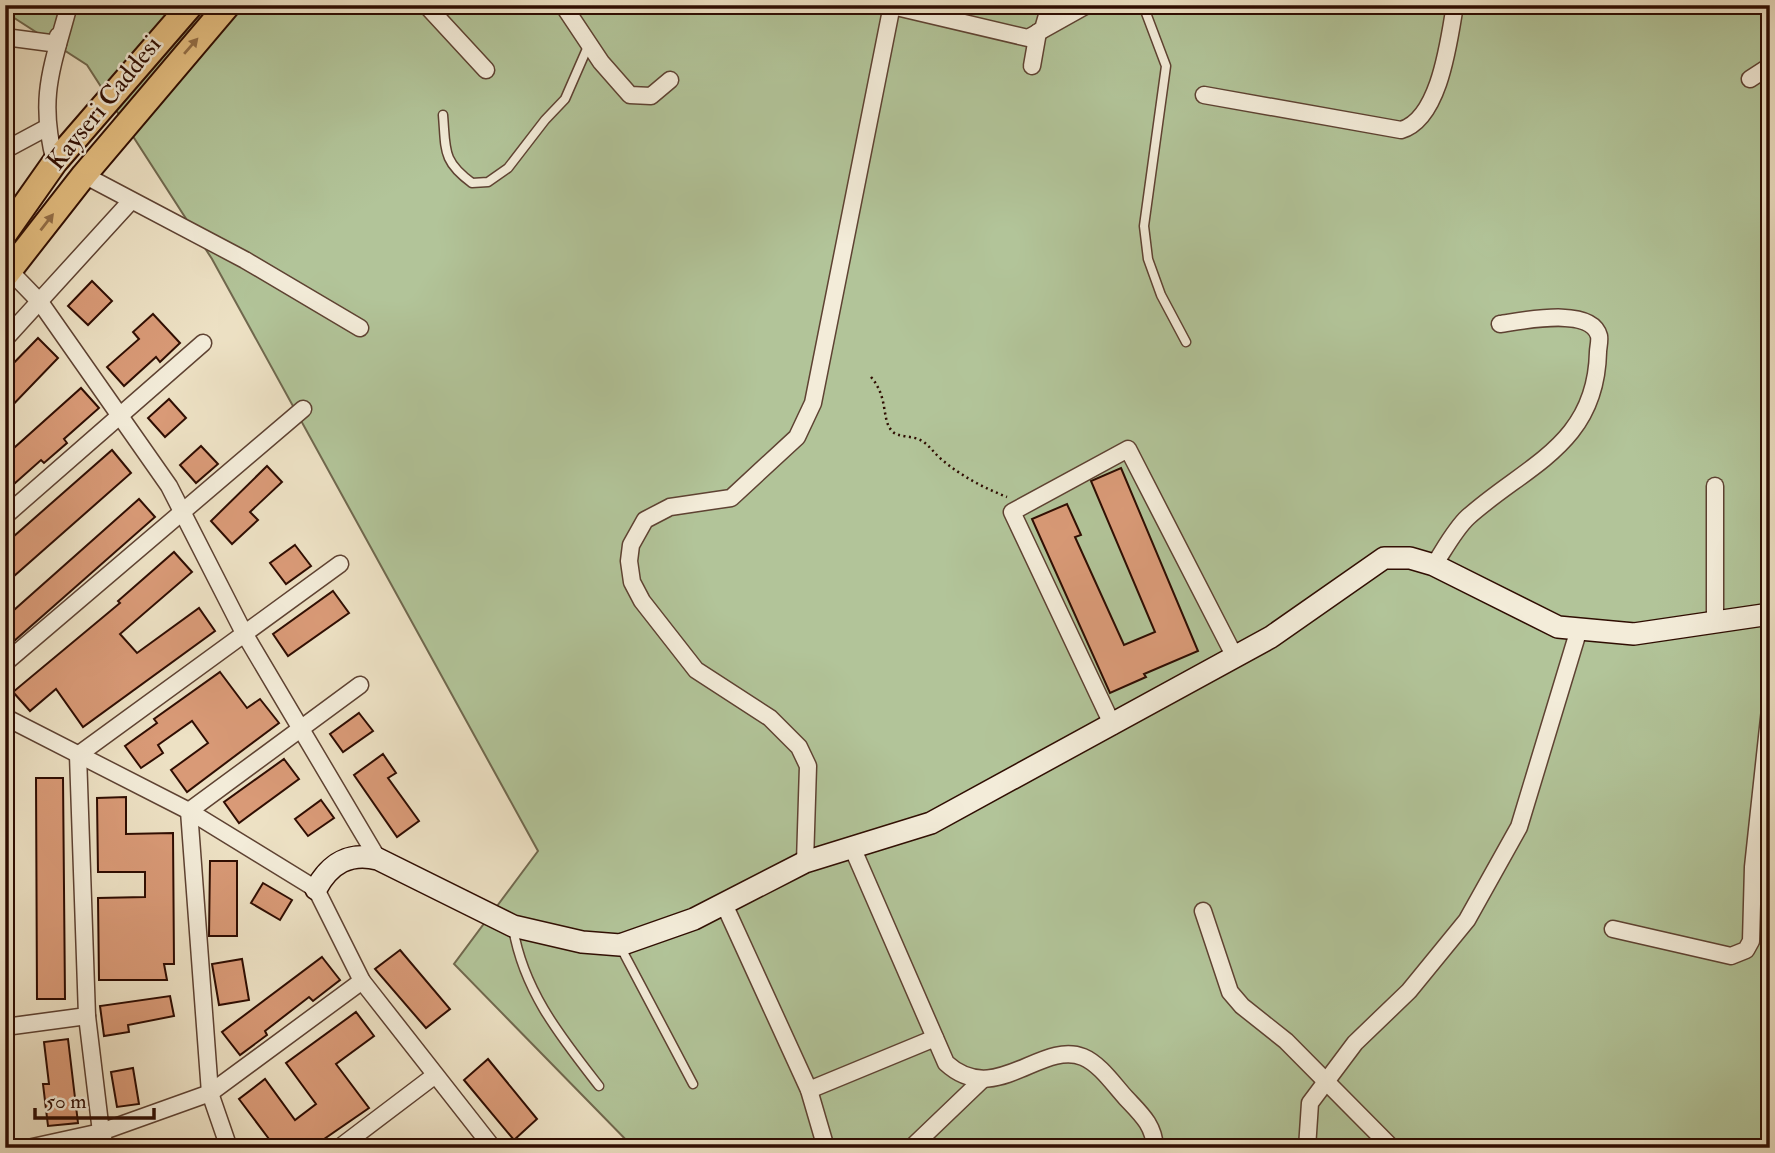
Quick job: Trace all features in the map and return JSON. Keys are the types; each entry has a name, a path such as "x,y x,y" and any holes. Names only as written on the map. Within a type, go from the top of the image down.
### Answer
{"main road":[{"name":"Kayseri Caddesi","path":"5,233 55,162 191,5"},
{"name":"Kayseri Caddesi","path":"7,273 194,41 228,5"}],"street":[{"path":"58,5 58,44"},
{"path":"55,162 46,128 46,94 68,5"},
{"path":"426,5 486,70"},
{"path":"563,5 589,44 630,95 637,98 652,96 670,80"},
{"path":"1032,66 1040,31 1050,5"},
{"path":"805,862 808,766 799,747 770,718 696,670 642,601 632,582 630,553 637,531 657,512 732,498 797,437 813,403 892,6 1028,38 1087,5"},
{"path":"1204,95 1401,130 1411,127 1425,114 1433,94 1448,50 1455,5"},
{"path":"5,37 58,44"},
{"path":"1750,79 1770,66"},
{"path":"5,150 46,128"},
{"path":"84,175 130,202 245,260 360,328"},
{"path":"5,339 130,202"},
{"path":"7,273 40,302 169,486 244,633 378,859"},
{"path":"1434,565 1467,518 1553,452 1575,428 1590,399 1598,368 1599,335 1593,327 1575,318 1500,324"},
{"path":"5,516 203,343"},
{"path":"5,663 303,410"},
{"path":"1113,726 1012,512 1128,449 1235,657"},
{"path":"1715,486 1715,622"},
{"path":"316,889 329,870 348,858 363,855 378,859 513,926 582,942 620,945 694,919 805,862 930,823 1113,726 1271,637 1384,558 1409,558 1434,565 1558,627 1634,634 1770,614"},
{"path":"78,755 340,564"},
{"path":"1307,1148 1310,1103 1325,1080 1355,1043 1409,991 1466,920 1519,827 1578,629"},
{"path":"189,811 360,685"},
{"path":"1614,929 1731,956 1746,950 1751,940 1753,867 1770,709"},
{"path":"5,717 189,811 316,889 362,981 493,1148"},
{"path":"78,755 87,1016 104,1140"},
{"path":"189,811 210,1093 229,1148"},
{"path":"852,847 946,1063 956,1072 982,1080"},
{"path":"724,904 809,1090 826,1148"},
{"path":"1203,911 1230,992 1242,1006 1286,1041 1392,1148"},
{"path":"28,1148 104,1140 210,1093 362,981"},
{"path":"5,1027 87,1016"},
{"path":"809,1090 935,1038"},
{"path":"911,1148 982,1080 1063,1056 1081,1056 1096,1067 1150,1123 1155,1148"},
{"path":"339,1148 434,1076"}],"lane":[{"path":"1143,5 1166,66 1144,226 1148,259 1161,295 1186,342"},
{"path":"443,115 446,158 453,169 472,183 488,182 508,168 565,99 589,44"},
{"path":"513,926 523,969 535,996 548,1020 599,1086"},
{"path":"620,945 625,961 693,1084"}],"path":[{"path":"871,377 884,397 886,417 891,430 897,435 919,439 940,459 981,486 1026,505"}],"green space":[{"path":"5,5 1770,5 1770,1148 634,1148 454,964 538,851 212,259 87,65 5,12"}],"building":[{"path":"92,281 112,301 88,325 68,306"},
{"path":"153,314 180,343 160,362 156,357 124,386 107,367 139,339 133,332"},
{"path":"38,338 58,358 5,413 5,372"},
{"path":"81,388 99,408 64,439 67,443 44,463 41,460 5,492 5,456"},
{"path":"169,399 186,418 165,437 148,418"},
{"path":"201,446 218,464 196,483 180,465"},
{"path":"112,450 131,473 5,584 5,544"},
{"path":"267,466 282,482 250,512 258,520 232,544 211,521"},
{"path":"1121,468 1198,651 1144,674 1146,677 1110,693 1032,519 1067,504 1081,535 1075,537 1124,645 1155,632 1091,481"},
{"path":"139,499 155,517 5,649 5,618"},
{"path":"295,545 311,566 286,584 270,563"},
{"path":"174,552 192,572 120,634 137,653 199,608 215,631 83,727 56,689 30,711 13,692 120,603 118,601"},
{"path":"333,591 349,613 288,656 273,634"},
{"path":"220,672 247,708 260,699 279,723 187,792 171,770 208,743 192,721 158,745 163,753 141,768 125,746 157,723 154,719"},
{"path":"359,713 373,731 343,752 330,734"},
{"path":"383,754 396,773 388,778 419,821 397,837 354,775"},
{"path":"284,759 299,779 239,823 224,802"},
{"path":"36,778 63,778 65,999 37,999"},
{"path":"126,797 126,834 173,833 174,964 164,964 167,980 99,980 98,898 145,897 145,872 98,872 97,798"},
{"path":"321,800 334,818 308,836 295,819"},
{"path":"210,861 237,861 237,936 209,936"},
{"path":"263,883 292,900 280,920 251,903"},
{"path":"400,950 450,1009 426,1028 375,969"},
{"path":"322,957 340,980 313,1001 309,997 265,1031 267,1035 240,1055 222,1032"},
{"path":"242,959 249,1000 219,1005 212,964"},
{"path":"170,996 174,1016 128,1025 129,1032 104,1036 100,1006"},
{"path":"356,1012 374,1036 336,1064 369,1108 311,1148 258,1148 269,1139 239,1099 265,1079 295,1120 316,1104 286,1063"},
{"path":"68,1039 78,1123 48,1126 43,1084 49,1084 44,1042"},
{"path":"488,1059 537,1119 514,1140 464,1080"},
{"path":"133,1068 139,1104 117,1107 111,1072"}]}
